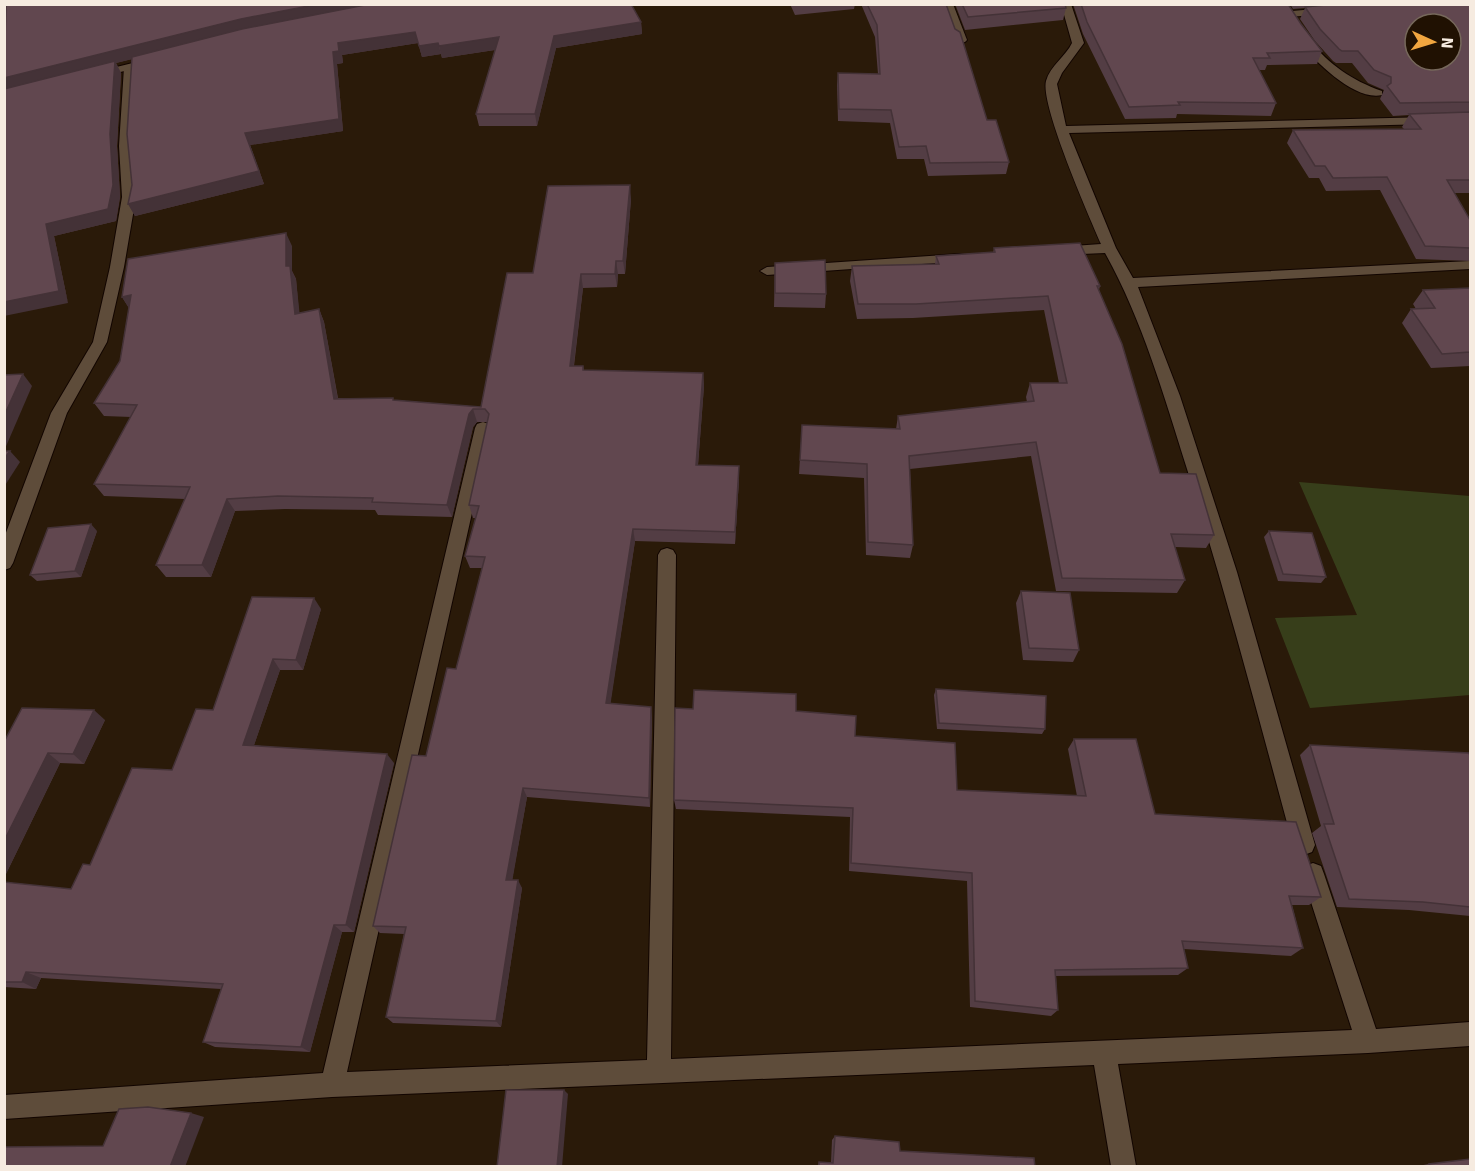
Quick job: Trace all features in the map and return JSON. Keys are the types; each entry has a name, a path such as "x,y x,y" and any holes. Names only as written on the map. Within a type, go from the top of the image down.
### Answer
{"street":[{"path":"4,64 6,4"},
{"path":"947,4 961,40"},
{"path":"1066,4 1078,43 1053,77 1052,84 1061,130 1109,248 1129,283 1179,418 1228,572 1298,830 1368,1041"},
{"path":"1336,11 1291,18 1330,71 1345,81 1378,93"},
{"path":"84,78 161,58"},
{"path":"4,563 59,413 100,342 117,267 129,197 125,146 130,67"},
{"path":"1061,130 1470,119"},
{"path":"1050,252 1109,248"},
{"path":"767,271 979,257"},
{"path":"1129,283 1470,265"},
{"path":"332,1085 483,428"},
{"path":"659,1072 667,555"},
{"path":"4,1107 332,1085 1368,1041 1470,1034"},
{"path":"1104,1051 1124,1167"}],"green space":[{"path":"1299,482 1470,496 1470,695 1310,708 1275,618 1357,615"}],"building":[{"path":"6,4 319,4 241,19 4,78"},
{"path":"370,4 631,4 641,22 554,36 535,114 476,114 499,37 439,46 438,43 419,46 415,32 338,43 339,51 333,52 339,119 245,133 259,171 128,204 132,185 127,134 132,57 242,29"},
{"path":"867,4 946,4 955,29 960,32 987,120 996,120 1009,162 930,163 926,146 899,147 891,110 839,109 838,73 880,74 877,25"},
{"path":"962,4 1065,4 1066,8 968,17"},
{"path":"1081,4 1288,4 1322,51 1267,53 1270,58 1253,58 1276,103 1178,102 1180,105 1129,107 1087,22"},
{"path":"1336,4 1470,4 1470,102 1400,103 1387,86 1391,83 1391,77 1374,70 1358,51 1339,49 1320,29 1305,7"},
{"path":"115,61 110,134 113,185 108,209 46,224 59,291 4,302 4,89"},
{"path":"1470,112 1470,180 1447,180 1470,220 1470,248 1425,246 1387,177 1333,178 1325,166 1315,166 1293,130 1421,129 1409,114"},
{"path":"630,185 623,261 616,261 615,274 581,274 570,366 583,366 583,370 703,373 696,465 739,466 735,532 633,529 606,703 651,707 649,798 523,788 506,880 518,880 496,1021 386,1017 406,927 373,926 412,755 426,756 447,668 456,669 485,557 465,556 479,506 469,505 489,414 485,409 473,409 469,414 447,505 372,502 373,498 278,496 227,499 202,565 156,565 190,487 94,484 137,405 94,403 120,361 131,295 122,297 128,259 286,233 286,266 290,266 295,314 319,309 334,399 393,398 393,400 481,407 507,273 533,273 548,186"},
{"path":"1080,243 1100,286 1097,286 1122,344 1160,473 1196,474 1214,535 1171,534 1185,580 1062,578 1036,442 909,456 913,545 868,542 867,464 800,460 802,425 900,429 898,416 1034,401 1030,383 1067,383 1048,296 916,304 858,304 852,266 939,264 936,256 995,252 994,248"},
{"path":"825,260 826,294 775,293 775,263"},
{"path":"1470,288 1470,352 1442,354 1411,309 1435,308 1423,290"},
{"path":"23,374 4,416 4,375"},
{"path":"4,451 10,451 4,459"},
{"path":"91,524 75,571 30,575 48,528"},
{"path":"1269,531 1312,533 1326,577 1283,574"},
{"path":"1021,591 1070,593 1079,650 1029,648"},
{"path":"252,597 314,598 296,660 273,659 243,745 387,754 346,925 334,925 301,1047 203,1042 223,984 26,972 22,982 4,982 4,882 71,889 83,864 90,865 132,768 172,770 196,709 213,710"},
{"path":"936,689 1046,696 1045,729 939,723"},
{"path":"694,690 796,694 796,711 856,716 855,736 955,743 957,790 1086,796 1074,739 1136,739 1155,814 1296,822 1321,897 1289,896 1303,948 1182,941 1188,968 1055,970 1058,1010 975,1001 972,873 851,863 853,808 674,800 675,708 693,709"},
{"path":"22,708 94,710 73,754 48,753 4,841 4,742"},
{"path":"1310,745 1469,753 1470,907 1423,902 1349,899 1324,824 1334,824"},
{"path":"506,1090 564,1090 557,1167 497,1167"},
{"path":"148,1107 191,1113 170,1167 4,1167 4,1147 103,1146 119,1109"},
{"path":"835,1136 899,1142 900,1151 1034,1158 1035,1167 819,1167 819,1162 833,1163"},
{"path":"1470,1159 1470,1167 1430,1167 1429,1164"}]}
